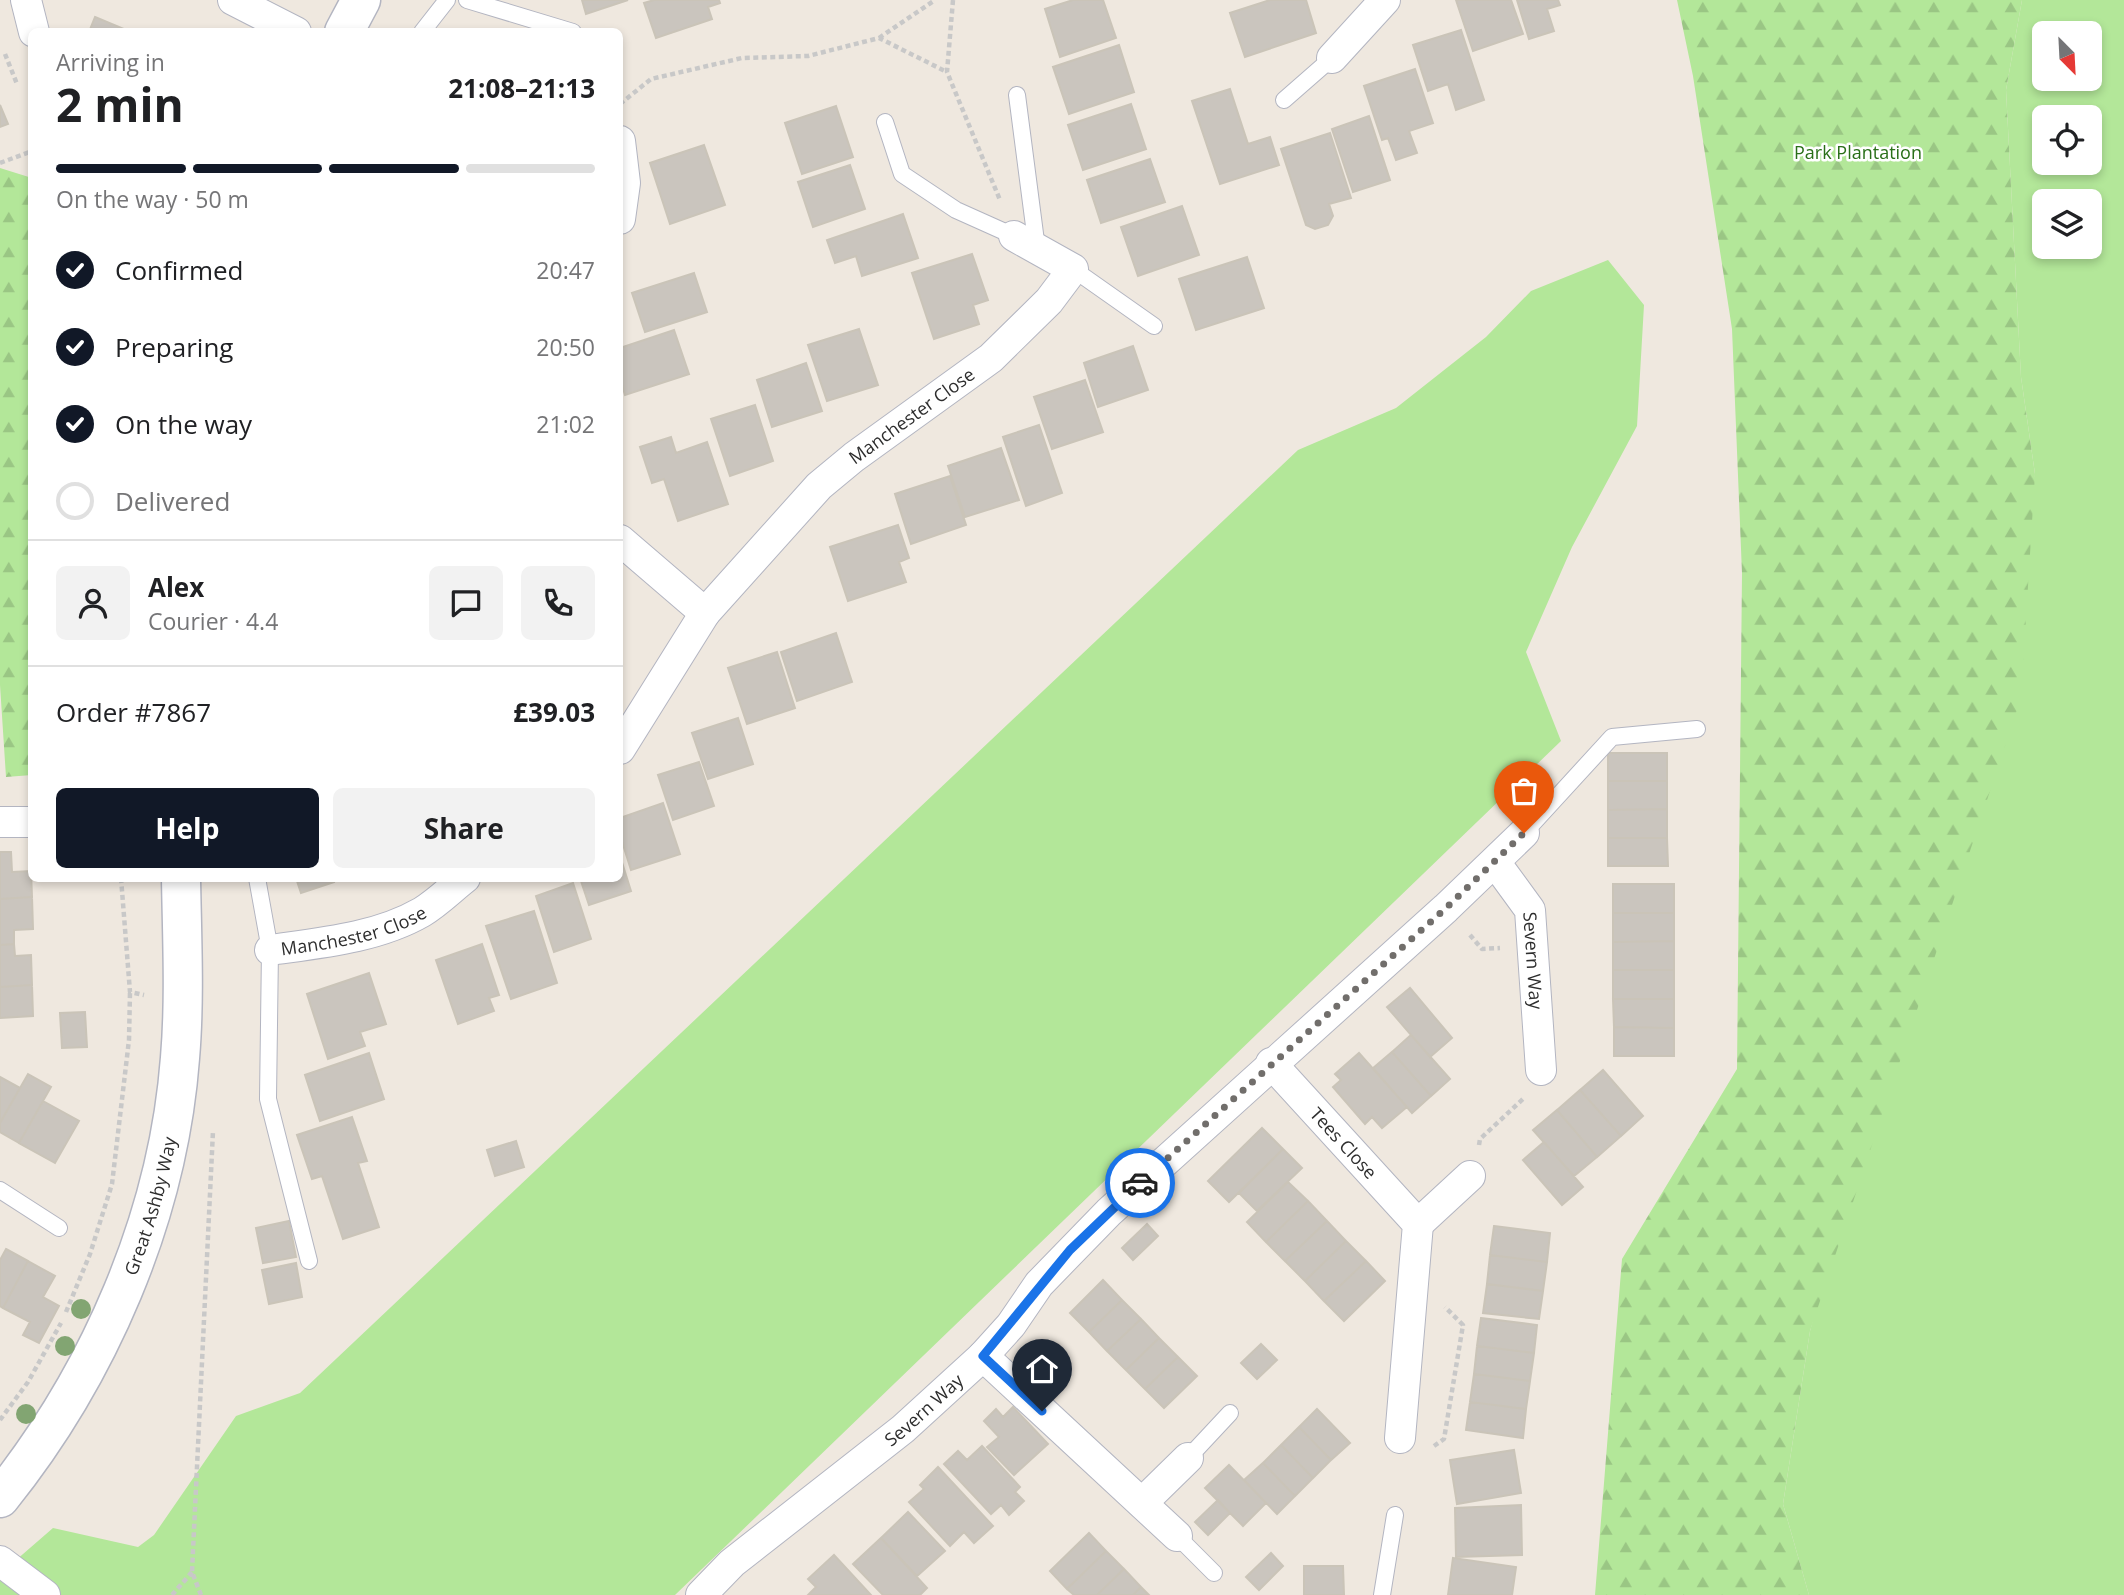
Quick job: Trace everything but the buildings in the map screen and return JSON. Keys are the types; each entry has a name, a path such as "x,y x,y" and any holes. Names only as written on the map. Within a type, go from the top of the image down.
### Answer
{"street":[{"path":"26,0 33,28"},
{"path":"233,0 288,28"},
{"path":"346,28 361,0"},
{"path":"1332,58 1385,0"},
{"path":"623,166 623,197"},
{"path":"1026,243 1073,270"},
{"name":"Manchester Close","path":"623,744 705,613 819,486 854,457 991,358 1049,301 1073,270"},
{"path":"623,543 705,613"},
{"path":"0,822 28,822"},
{"name":"Severn Way","path":"701,1595 732,1563 903,1429 983,1356 1070,1250 1271,1063 1446,908 1524,833"},
{"name":"Severn Way","path":"1495,862 1530,910 1541,1069"},
{"name":"Great Ashby Way","path":"0,1498 56,1422 81,1378 131,1269 152,1209 172,1116 180,1059 183,954 181,882"},
{"name":"Manchester Close","path":"270,950 339,940 395,924 422,912 460,882"},
{"name":"Tees Close","path":"1271,1063 1418,1224"},
{"path":"1400,1438 1418,1224 1470,1176"},
{"path":"983,1356 1177,1536"},
{"path":"1142,1503 1188,1458"},
{"path":"0,1561 45,1595"}],"lane":[{"path":"425,28 447,0"},
{"path":"467,0 560,28"},
{"path":"1284,100 1332,58"},
{"path":"886,122 902,174 956,210 1026,243 1017,95"},
{"path":"1073,270 1154,326"},
{"path":"1524,833 1612,737 1697,729"},
{"path":"258,882 270,950 268,1099 309,1261"},
{"path":"0,1190 59,1228"},
{"path":"1188,1458 1230,1413"},
{"path":"1382,1595 1395,1515"},
{"path":"1177,1536 1214,1573"}],"path":[{"path":"623,102 650,79 742,58 808,56 880,38 935,0"},
{"path":"953,0 947,72 1026,243"},
{"path":"880,38 947,72"},
{"path":"4,51 17,84"},
{"path":"0,163 28,152"},
{"path":"1446,908 1482,949 1532,946"},
{"path":"0,1420 28,1382 63,1320 90,1254 112,1184 129,1040 130,992"},
{"path":"1470,1176 1480,1139 1528,1094 1541,1069"},
{"path":"172,1595 192,1572"}],"green space":[{"name":"Park Plantation","path":"1677,0 2022,0 2006,90 2021,377 2035,474 2021,698 1810,1331 1783,1504 1809,1595 1595,1595 1622,1259 1737,1069 1742,573 1732,329 1693,76"},
{"path":"2022,0 2124,0 2124,1595 1809,1595 1783,1504 1810,1331 2035,474 2021,377 2006,90"},
{"path":"0,168 28,177 28,775 6,777 0,685"},
{"path":"1608,260 1644,305 1637,426 1572,547 1526,652 1561,741 675,1595 0,1595 0,1574 53,1528 138,1547 154,1535 236,1416 300,1393 1298,450 1396,408 1486,337 1531,291"}],"way so far":[{"path":"1140,1183 1446,908 1524,833"}],"route":[{"path":"1042,1411 983,1356 1011,1325 1039,1284 1070,1250 1140,1183"}]}
